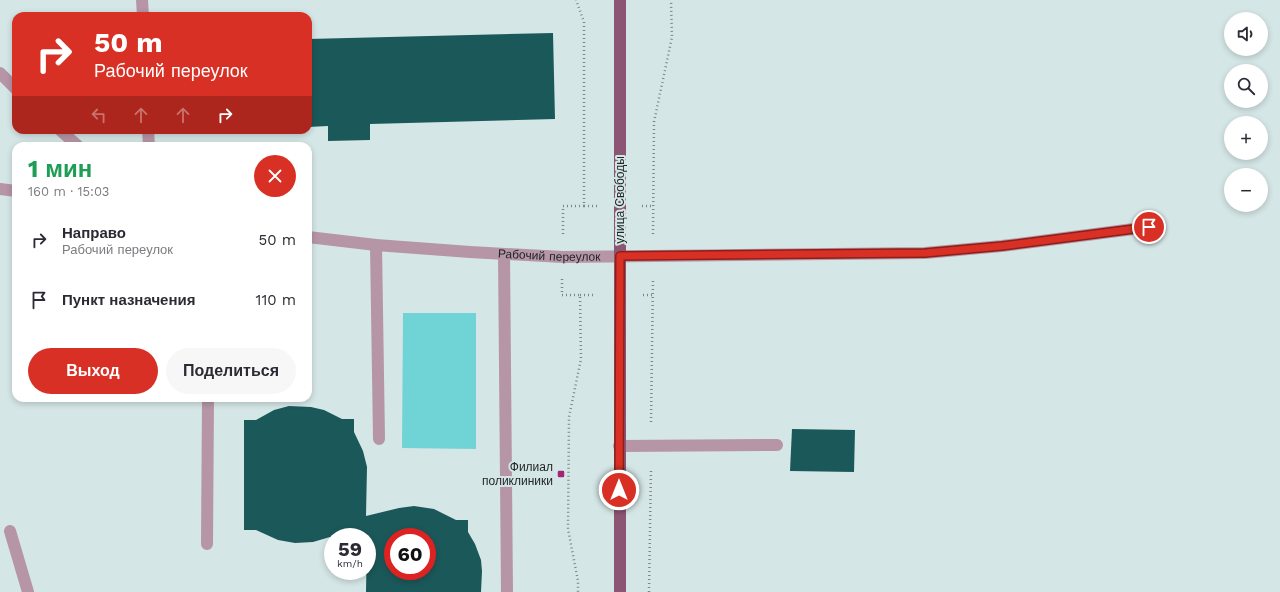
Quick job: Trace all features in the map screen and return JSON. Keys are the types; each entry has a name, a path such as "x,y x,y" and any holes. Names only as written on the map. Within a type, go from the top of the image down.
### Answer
{"main road":[{"name":"улица Свободы","path":"620,0 620,592"}],"street":[{"path":"142,0 143,12"},
{"path":"0,73 12,86"},
{"path":"64,134 74,142"},
{"path":"0,189 12,190"},
{"name":"Рабочий переулок","path":"312,237 376,245 563,257 925,253 1002,246 1149,227"},
{"path":"376,245 379,439"},
{"path":"504,254 507,592"},
{"path":"207,544 208,402"},
{"path":"619,446 777,445"},
{"path":"10,531 28,592"}],"path":[{"path":"576,0 584,22 584,206 563,206 562,295 580,295 581,359 569,417 568,529 578,581 578,592"},
{"path":"650,592 654,122 672,37 671,0"}],"shaded area":[{"path":"403,313 476,313 476,449 402,448"}],"building":[{"path":"553,33 555,119 370,124 370,140 328,141 328,126 312,127 312,39"},
{"path":"289,406 311,407 324,410 342,419 354,419 354,432 363,451 367,467 366,516 414,506 434,509 456,520 468,520 468,532 475,544 481,560 481,592 366,592 366,580 376,580 376,528 324,528 324,539 313,542 295,543 278,540 256,530 244,530 244,420 256,420 274,410"},
{"path":"792,429 855,430 854,472 790,471"}],"place":[{"name":"Филиал поликлиники","path":"561,474"}],"route":[{"path":"619,490 620,256 925,253 1002,246 1149,227"}]}
